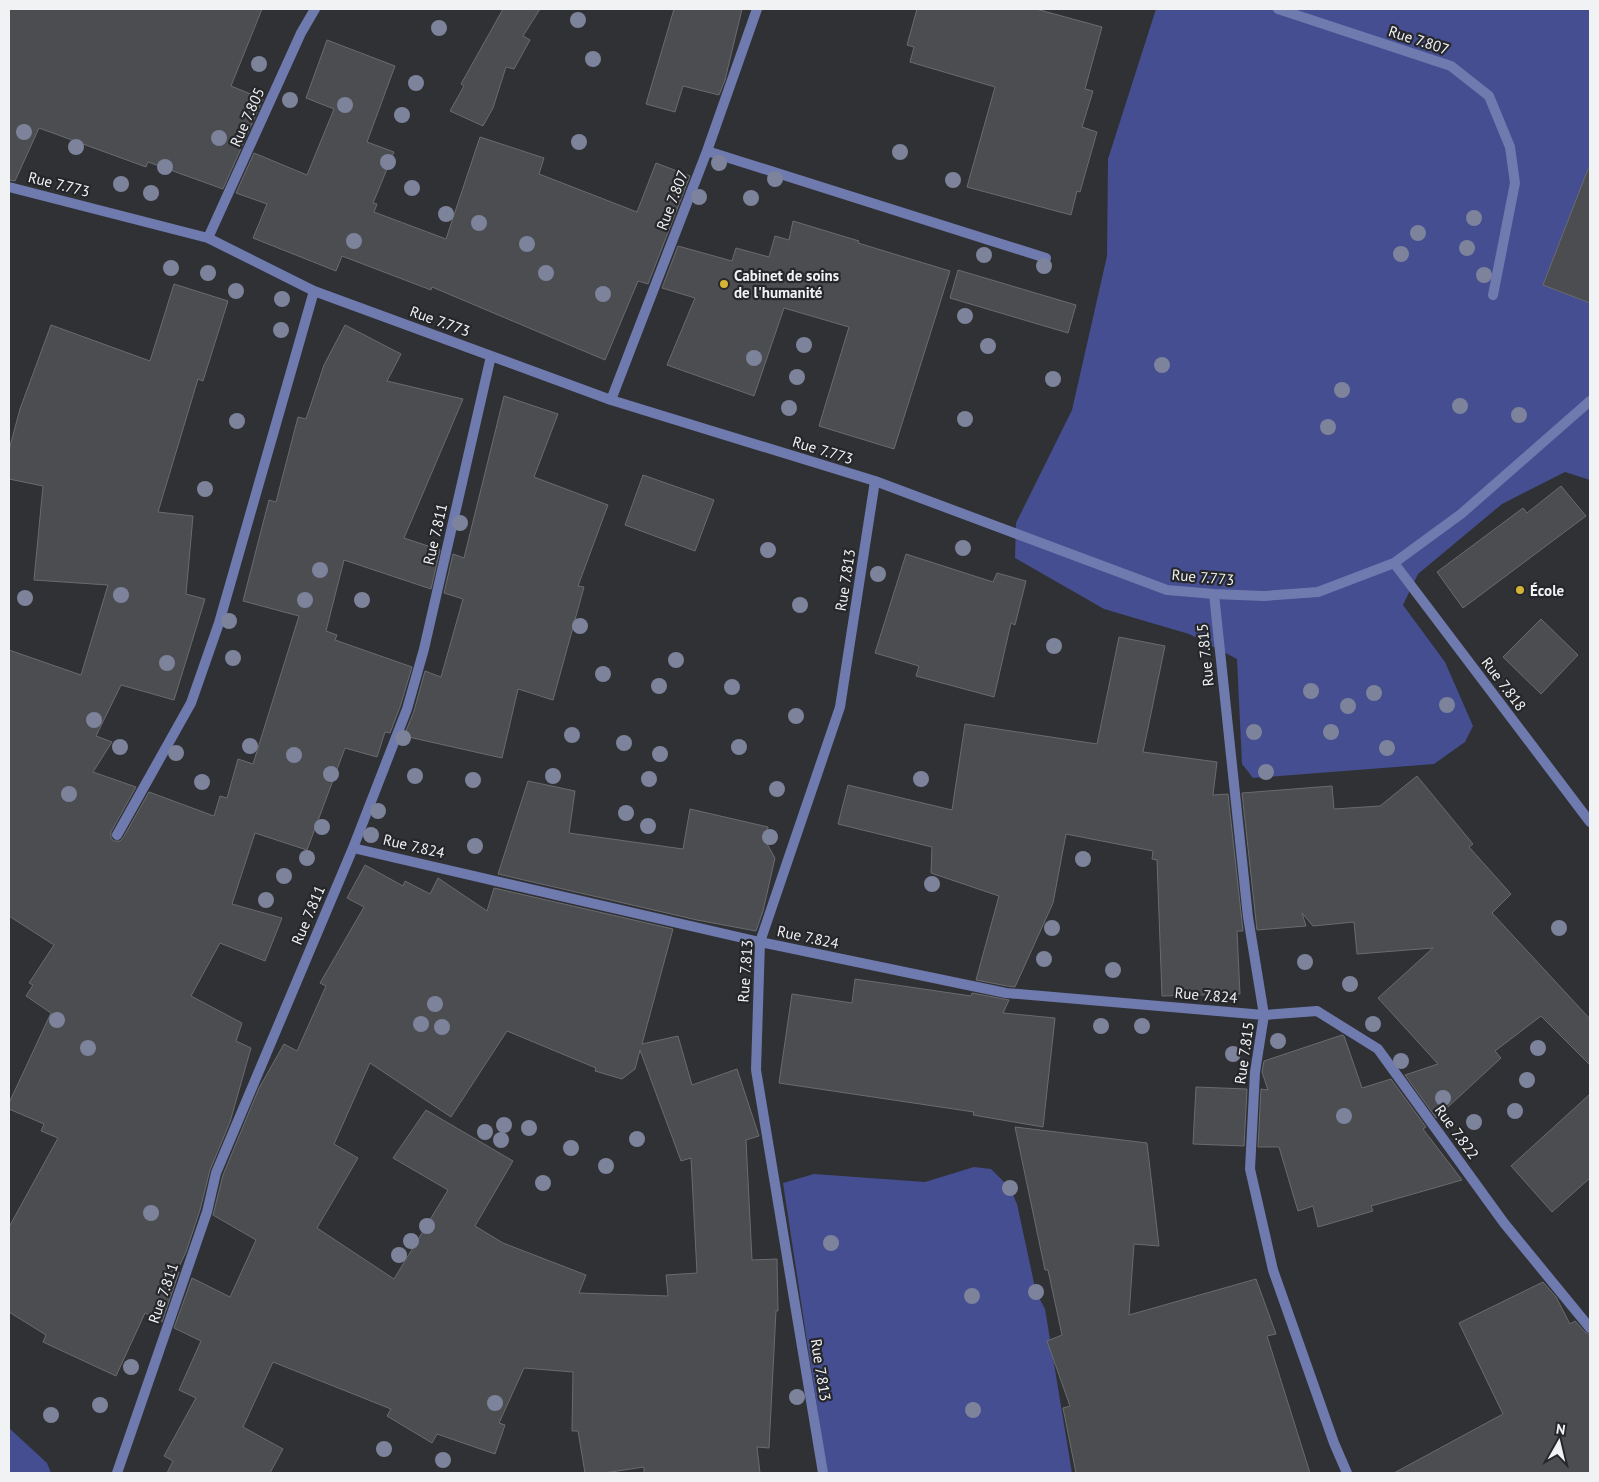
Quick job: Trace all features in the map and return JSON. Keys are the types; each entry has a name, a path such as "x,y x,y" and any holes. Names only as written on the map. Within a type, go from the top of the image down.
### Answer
{"street":[{"name":"Rue 7.805","path":"208,238 301,33 314,9"},
{"name":"Rue 7.807","path":"611,400 707,151 757,9"},
{"name":"Rue 7.807","path":"1278,9 1451,66 1489,96 1510,147 1515,183 1493,295"},
{"path":"707,151 1046,258"},
{"name":"Rue 7.773","path":"9,187 208,238 314,291 491,356 611,400 875,481 1167,590 1264,596 1318,592 1394,563 1461,514 1590,401"},
{"path":"117,835 190,703 197,686 219,623 314,291"},
{"name":"Rue 7.811","path":"117,1473 207,1212 216,1173 353,848 407,709 426,640 491,356"},
{"name":"Rue 7.813","path":"823,1473 756,1070 760,942 840,707 875,481"},
{"name":"Rue 7.818","path":"1394,563 1590,821"},
{"name":"Rue 7.815","path":"1214,594 1248,917 1264,1015 1255,1072 1250,1169 1273,1270 1334,1443 1347,1473"},
{"name":"Rue 7.824","path":"353,848 760,942 1006,993 1264,1015"},
{"name":"Rue 7.822","path":"1264,1015 1317,1011 1378,1049 1504,1223 1590,1328"}],"shaded area":[{"path":"1156,9 1590,9 1590,480 1565,472 1502,504 1418,574 1403,605 1445,662 1473,726 1465,742 1434,764 1253,778 1242,764 1237,659 1189,634 1104,609 1015,558 1016,523 1072,410 1107,256 1108,159"},
{"path":"974,1167 991,1169 1010,1188 1017,1204 1036,1292 1045,1309 1072,1473 827,1473 783,1183 814,1174 925,1182"},
{"path":"9,1428 47,1463 51,1473 9,1473"}],"building":[{"path":"9,9 262,9 231,86 263,99 223,189 148,162 146,167 39,128 15,181 9,180"},
{"path":"503,9 540,9 523,36 530,40 514,69 506,67 493,108 483,126 450,111 464,86 461,84"},
{"path":"674,9 742,9 725,80 719,95 683,86 675,112 646,104"},
{"path":"917,9 1036,9 1102,27 1085,89 1093,91 1082,127 1097,132 1080,192 1077,191 1071,215 967,187 995,87 910,62 914,47 907,45"},
{"path":"327,40 395,66 367,142 394,152 373,203 377,204 374,212 446,239 480,137 544,158 539,174 637,212 656,163 690,176 648,284 638,281 605,360 432,287 431,290 342,256 336,271 253,238 267,204 236,193 254,153 307,175 334,109 306,98"},
{"path":"1588,169 1590,169 1590,303 1543,285"},
{"path":"793,221 950,271 894,449 819,426 849,327 784,308 754,396 667,365 695,298 662,288 678,246 732,261 736,248 769,257 775,236 789,240"},
{"path":"958,270 1076,305 1068,333 950,298"},
{"path":"174,284 228,301 203,381 198,379 158,512 193,516 186,594 205,599 174,700 121,685 96,736 112,742 93,772 136,787 111,832 111,838 114,841 120,841 123,838 149,792 214,816 220,796 227,798 238,759 253,764 299,616 243,601 269,500 276,502 298,417 306,419 324,365 345,325 401,354 387,381 463,399 404,538 440,550 431,589 344,560 326,631 337,635 335,640 412,667 390,733 385,732 377,757 345,748 307,850 255,833 232,904 282,918 265,961 220,943 191,996 242,1023 236,1041 251,1048 230,1122 210,1170 200,1210 186,1252 177,1271 179,1272 162,1322 145,1313 116,1376 43,1342 46,1335 9,1312 9,1227 58,1138 41,1131 44,1124 9,1109 9,1103 51,1013 26,996 33,985 29,983 54,945 9,916 9,650 81,675 108,585 34,580 43,486 9,479 9,450 20,409 51,325 150,361"},
{"path":"504,396 558,414 534,477 608,505 578,586 584,587 553,700 518,689 502,758 404,736 414,711 425,671 441,677 463,599 444,593 453,554 464,558"},
{"path":"643,475 714,500 695,551 625,525"},
{"path":"1561,486 1586,516 1463,608 1437,572 1523,508 1527,513"},
{"path":"906,554 993,582 997,573 1026,581 1015,625 1011,623 994,697 916,676 919,666 875,653"},
{"path":"1541,619 1578,655 1541,694 1503,657"},
{"path":"1119,637 1165,646 1143,752 1217,762 1213,795 1228,794 1243,931 1237,931 1240,994 1162,996 1157,860 1152,859 1153,851 1066,834 1053,903 1015,987 976,980 999,896 931,873 932,847 838,824 848,785 952,810 965,724 1097,744"},
{"path":"1417,776 1473,844 1469,847 1511,894 1492,913 1590,1019 1590,1065 1541,1016 1495,1051 1501,1058 1436,1118 1405,1075 1438,1064 1378,998 1433,948 1357,954 1354,922 1313,926 1302,913 1306,926 1257,930 1242,793 1332,786 1334,809 1380,806"},
{"path":"528,781 575,791 569,833 683,849 690,809 768,827 766,842 775,858 763,911 756,931 697,920 498,874"},
{"path":"365,865 403,886 405,881 430,894 438,878 487,911 494,888 673,929 642,1044 678,1036 692,1085 737,1069 759,1136 746,1140 752,1260 777,1259 778,1311 776,1311 769,1448 757,1447 760,1473 644,1473 644,1467 604,1473 585,1473 578,1431 572,1431 573,1372 524,1368 499,1423 505,1425 495,1454 437,1434 432,1443 387,1416 391,1409 273,1362 243,1427 283,1449 270,1473 167,1473 173,1461 164,1456 196,1398 179,1390 201,1341 174,1328 192,1278 230,1297 256,1240 213,1215 223,1175 259,1088 284,1044 297,1051 326,986 320,983 364,907 347,898","holes":["507,1031 596,1068 595,1071 622,1079 635,1069 640,1050 681,1161 691,1158 697,1273 666,1275 668,1296 579,1293 586,1275 503,1243 475,1226 513,1161 426,1110 393,1158 448,1190 394,1279 317,1228 358,1158 334,1144 370,1063 451,1117"]},
{"path":"855,979 971,996 972,993 1009,1000 1003,1013 1055,1018 1043,1127 973,1115 974,1112 779,1083 792,994 852,1003"},
{"path":"1342,1035 1344,1036 1362,1088 1391,1079 1426,1127 1423,1129 1462,1180 1371,1206 1373,1211 1318,1227 1313,1206 1298,1211 1279,1147 1258,1147 1261,1089 1268,1090 1262,1072 1264,1061"},
{"path":"1196,1087 1247,1089 1244,1146 1193,1144"},
{"path":"1590,1094 1590,1178 1552,1212 1511,1166"},
{"path":"1015,1127 1147,1143 1159,1246 1134,1244 1129,1315 1256,1279 1276,1334 1267,1336 1310,1473 1076,1473 1063,1408 1070,1406 1047,1341 1062,1335 1048,1270 1045,1270"},
{"path":"1543,1282 1556,1297 1570,1324 1575,1321 1590,1335 1590,1473 1394,1473 1503,1414 1459,1323"}],"place":[{"name":"Cabinet de soins de l'humanité","path":"724,284"},
{"name":"École","path":"1520,590"}]}
